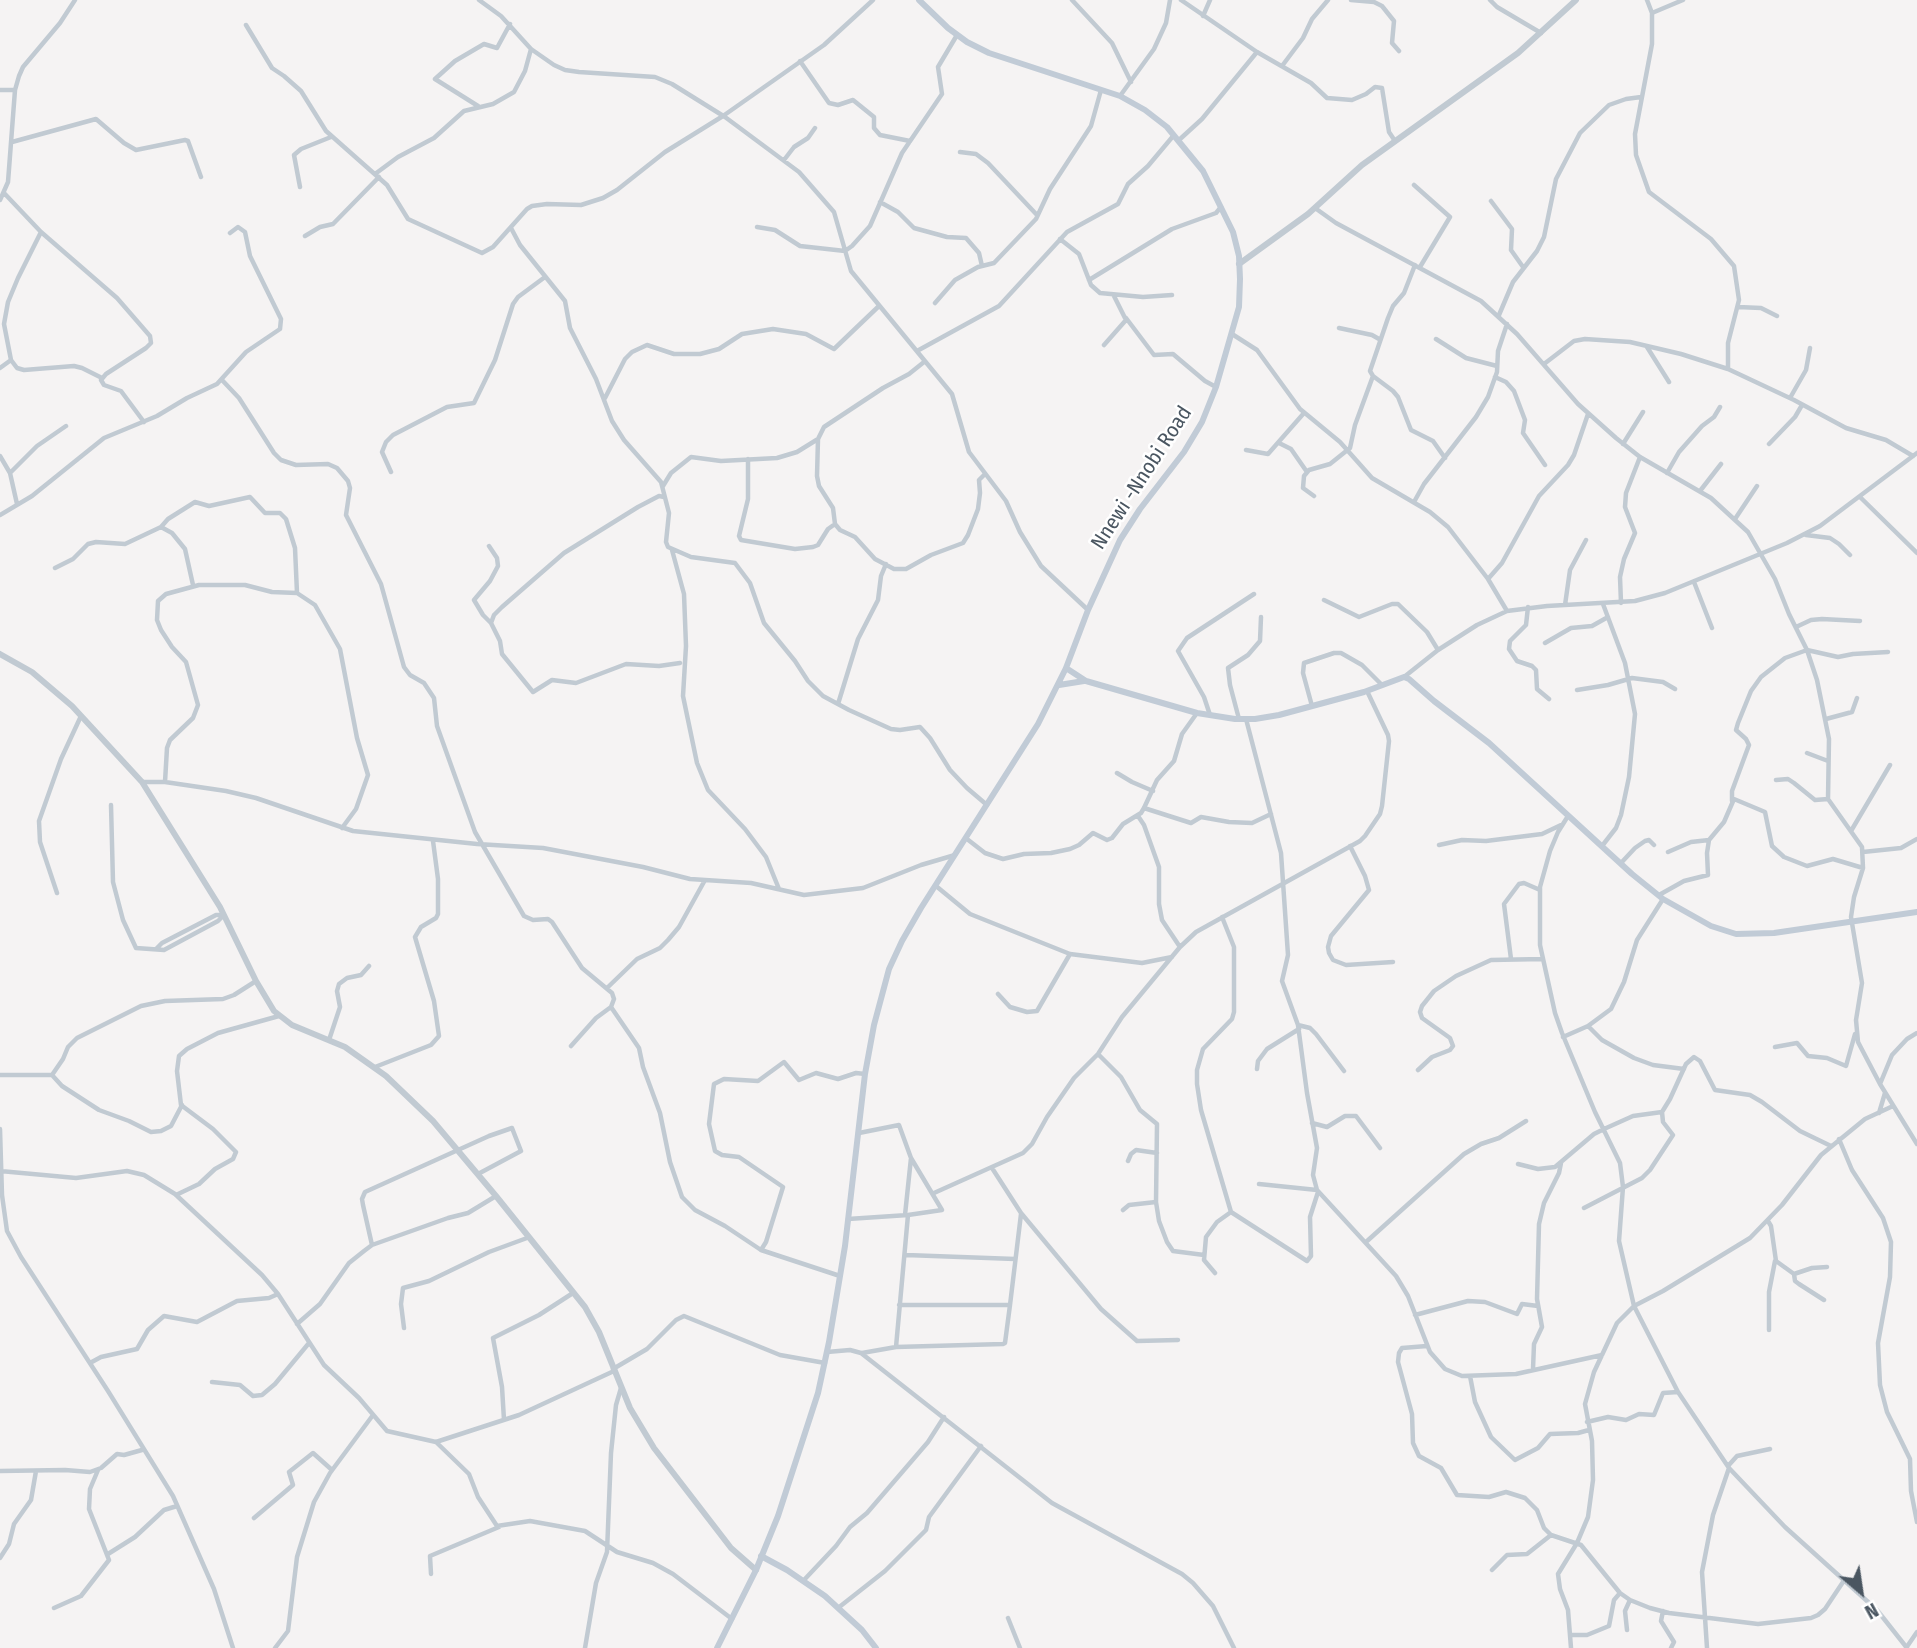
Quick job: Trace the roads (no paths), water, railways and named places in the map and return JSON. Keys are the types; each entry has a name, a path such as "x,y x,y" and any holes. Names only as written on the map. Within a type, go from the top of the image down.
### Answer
{"main road":[{"name":"Nnewi -Nnobi Road","path":"718,1648 756,1570 778,1516 818,1394 840,1276 865,1074 874,1025 889,969 902,941 1038,724 1059,685 1088,610 1120,540 1184,452 1202,422 1216,387 1239,307 1239,264 1233,232 1203,171 1177,137 1145,110 1120,96 989,53 957,35 919,0"},
{"path":"1066,668 1086,681 1197,712 1243,719 1277,715 1312,706 1367,691 1404,677 1489,743 1661,897 1711,926 1736,934 1774,933 1917,913"},
{"path":"1059,685 1086,681"},
{"path":"761,1556 804,1580 862,1630 876,1648"}],"street":[{"path":"0,200 8,182 15,90 23,67 60,23 75,0"},
{"path":"479,0 510,24 531,49 565,70 656,77 723,116 799,172 834,212 851,271 952,394 969,452 1006,501 1020,532 1041,566 1088,610"},
{"path":"246,25 272,68 301,91 331,137 387,185 408,219 477,251 488,251 532,206 581,205 603,198 665,152 723,116 838,34 873,0"},
{"path":"1072,0 1112,43 1131,82"},
{"path":"1120,96 1154,49 1166,23 1170,0"},
{"path":"1181,0 1256,52 1311,83 1326,98 1359,98 1376,87 1382,88 1389,132 1395,141"},
{"path":"1203,16 1210,0"},
{"path":"1282,66 1312,19 1328,0"},
{"path":"1351,0 1374,2 1382,6 1394,21 1392,43 1399,51"},
{"path":"1490,0 1497,7 1542,33"},
{"path":"1239,264 1315,208 1362,165 1481,81 1542,33 1576,0"},
{"path":"1647,0 1652,13 1653,44 1634,142 1645,183 1654,197 1711,239 1728,257 1736,274 1738,307 1728,343 1728,369"},
{"path":"1652,13 1683,0"},
{"path":"479,106 435,79 455,61 484,44 498,48 510,24"},
{"path":"757,227 775,230 800,246 845,251 865,233 910,141 942,94 938,66 957,35"},
{"path":"305,236 320,226 333,223 398,157 434,138 464,111 493,104 514,92 525,71 531,49"},
{"path":"917,351 999,306 1067,232 1118,205 1128,184 1177,137 1202,118 1256,52"},
{"path":"800,61 830,103 838,105 853,100 874,117 874,128 880,135 910,141"},
{"path":"934,303 955,280 994,263 1037,215 1091,126 1102,89"},
{"path":"0,90 15,90"},
{"path":"1499,315 1505,298 1544,237 1556,179 1580,132 1609,106 1626,99 1641,97"},
{"path":"12,142 96,119 136,150 188,141 201,177"},
{"path":"784,160 815,128"},
{"path":"300,187 294,155 301,149 331,137"},
{"path":"960,152 980,156 1037,215"},
{"path":"1414,185 1450,217 1393,306 1379,339 1370,371 1398,397 1411,430 1433,441 1445,458"},
{"path":"4,193 41,232 117,298 150,336 151,343 146,348 102,378"},
{"path":"1491,201 1512,229 1511,250 1523,267"},
{"path":"880,202 898,212 914,228 947,237 966,238 979,253 982,266"},
{"path":"1089,280 1172,229 1216,213 1222,206"},
{"path":"1315,208 1336,223 1470,293 1491,308 1588,414 1640,457 1700,491 1735,519 1748,532 1762,554 1807,650 1826,719 1829,739 1828,799 1858,838 1863,852 1863,868 1854,897 1851,923 1862,983 1856,1033 1846,1066 1827,1058 1808,1056 1797,1043 1775,1047"},
{"path":"0,515 32,496 104,438 144,422 222,380 246,352 278,332 282,323 250,256 246,232 238,227 230,233"},
{"path":"510,228 520,245 565,302 570,328 612,421 624,440 654,472 663,486 669,513 666,542 671,549 684,594 686,646 683,696 697,763 708,790 745,829 766,858 779,888"},
{"path":"41,232 8,302 4,324 11,360 17,368 24,370 74,366 82,368 102,378 104,385 121,391 144,422"},
{"path":"1060,239 1079,254 1089,280 1100,293 1143,297 1172,295"},
{"path":"391,472 382,452 386,442 393,435 447,407 474,403 495,360 513,304 518,297 545,277"},
{"path":"1114,295 1126,318 1154,355 1173,354 1216,387"},
{"path":"1491,308 1505,298"},
{"path":"604,399 625,359 640,347 651,345 679,355 700,354 719,349 742,334 773,330 806,334 834,349 879,306"},
{"path":"1738,307 1761,308 1777,316"},
{"path":"1104,345 1115,330 1125,324 1126,318"},
{"path":"1414,502 1424,484 1476,417 1495,377 1498,351 1507,324"},
{"path":"1339,328 1379,339"},
{"path":"1231,334 1257,350 1304,413 1348,451 1373,478 1396,494 1414,502 1448,527 1488,579 1507,611"},
{"path":"1436,339 1466,358 1497,366"},
{"path":"1404,677 1437,650 1477,625 1507,611 1528,607 1621,603 1665,593 1805,536 1915,454 1886,440 1846,428 1728,369 1681,354 1617,340 1579,340 1565,347 1544,364"},
{"path":"1647,347 1669,382"},
{"path":"1790,398 1806,370 1810,348"},
{"path":"0,368 11,360"},
{"path":"924,362 824,427 818,439 817,476 819,486 830,502 835,524 840,530 855,537 870,556 897,570 906,569 931,555 962,543 978,509 979,480 985,474"},
{"path":"1314,496 1305,491 1302,484 1307,472 1330,464 1348,451 1373,376"},
{"path":"1495,377 1506,382 1514,391 1525,420 1523,433 1545,465"},
{"path":"222,380 239,398 274,453 282,460 296,465 328,464 337,468 348,481 350,488 346,515 381,584 404,667 410,675 424,683 434,698 437,726 475,832 524,916 552,922 582,968 607,988 614,999 611,1007 596,1018 570,1046"},
{"path":"1769,444 1795,417 1802,405"},
{"path":"1667,473 1679,452 1720,407"},
{"path":"1623,444 1643,412"},
{"path":"1246,450 1268,454 1304,413"},
{"path":"1488,579 1502,564 1539,496 1568,465 1588,414"},
{"path":"10,473 37,446 66,426"},
{"path":"663,486 671,473 691,457 721,461 785,456 818,439"},
{"path":"1279,443 1291,449 1307,472"},
{"path":"0,456 10,473 17,504"},
{"path":"1621,603 1620,577 1635,533 1625,507 1626,493 1640,457"},
{"path":"748,459 748,499 739,536 741,540 795,549 813,547 818,545 828,529 835,524"},
{"path":"1700,491 1721,464"},
{"path":"1735,519 1757,486"},
{"path":"55,568 73,559 91,543 125,544 161,527 168,519 195,502 209,506 250,497 265,513 280,513 286,519 295,548 297,593"},
{"path":"491,623 502,607 564,553 654,498 665,497"},
{"path":"1860,497 1917,553"},
{"path":"161,527 172,533 185,549 193,585"},
{"path":"1805,536 1830,538 1850,555"},
{"path":"1565,606 1570,570 1586,540"},
{"path":"489,546 497,558 498,566 490,581 474,600 491,623 500,641 502,654 533,692 552,680 576,683 626,664 659,666 680,663"},
{"path":"671,549 691,557 735,563 750,583 764,623 822,696 891,729 920,727 950,770 988,805"},
{"path":"838,704 858,639 878,600 881,576 886,564"},
{"path":"1694,582 1713,628"},
{"path":"165,782 170,740 193,718 198,705 186,662 172,647 157,620 156,606 161,598 193,585 246,585 272,592 297,593 315,605 340,649 357,738 369,775 356,809 342,828"},
{"path":"1210,715 1204,697 1178,651 1187,638 1254,594"},
{"path":"1324,600 1359,617 1398,604 1427,632 1437,650"},
{"path":"1602,846 1616,828 1621,815 1629,777 1634,714 1625,663 1603,604"},
{"path":"1528,607 1526,625 1510,641 1509,649 1517,661 1532,666 1537,689 1549,699"},
{"path":"1222,917 1234,947 1234,1012 1232,1019 1203,1049 1197,1070 1197,1084 1205,1122 1231,1212 1308,1261 1311,1256 1310,1217 1317,1191 1313,1175 1317,1148 1299,1027 1282,981 1288,955 1281,853 1243,719 1230,685 1228,668 1248,655 1260,641 1261,617"},
{"path":"1545,643 1571,628 1592,625 1608,617"},
{"path":"1796,627 1811,620 1860,621"},
{"path":"1563,1037 1588,1026 1611,1009 1624,982 1637,940 1661,897 1684,881 1708,875 1709,840 1724,822 1749,745 1736,730 1751,691 1770,668 1785,658 1807,650 1838,657 1888,652"},
{"path":"1312,706 1303,673 1304,663 1334,653 1341,653 1362,665 1381,684"},
{"path":"0,654 32,672 81,715 142,782 224,915 266,1001 279,1016 292,1025 363,1058 405,1092 478,1174 585,1307 599,1332 630,1408 654,1448 731,1548 756,1570"},
{"path":"1577,690 1628,679 1663,682 1675,690"},
{"path":"934,1193 1023,1153 1032,1144 1062,1094 1098,1054 1122,1017 1180,947 1196,932 1365,836 1380,814 1389,741 1367,691"},
{"path":"1826,719 1852,712 1857,698"},
{"path":"967,839 998,859 1051,853 1079,845 1093,833 1110,839 1123,824 1138,816 1144,808 1164,771 1174,761 1182,734 1197,712"},
{"path":"57,893 40,842 39,821 61,759 81,715"},
{"path":"1807,753 1828,761"},
{"path":"1851,831 1890,765"},
{"path":"1117,773 1153,791"},
{"path":"1776,780 1788,779 1815,800 1828,799"},
{"path":"142,782 165,782 256,798 342,828 433,841 543,848 705,880 751,883 804,894 863,888 921,865 956,855"},
{"path":"1732,801 1736,799 1765,812 1772,846 1784,857 1807,866 1833,859 1863,868"},
{"path":"111,805 113,882 132,944 136,948 156,950 162,943 216,915 224,915"},
{"path":"1144,808 1191,823 1204,817 1252,823 1271,814"},
{"path":"1138,816 1144,825 1159,867 1162,920 1180,947"},
{"path":"1569,816 1550,851 1540,890 1539,925 1543,960 1563,1037 1620,1164 1623,1187 1619,1241 1634,1306 1678,1392 1728,1467 1785,1527 1845,1579 1882,1616 1907,1648 1917,1632"},
{"path":"1439,845 1462,840 1486,841 1538,835 1562,825"},
{"path":"1863,852 1901,848 1917,839"},
{"path":"1621,863 1645,841 1648,840 1654,845"},
{"path":"1668,852 1691,842 1709,840"},
{"path":"374,1067 431,1045 439,1036 434,1002 415,937 421,927 438,914 438,879 433,841"},
{"path":"1350,846 1369,890 1331,936 1328,941 1329,953 1333,960 1346,965 1392,962"},
{"path":"607,988 637,959 665,944 679,927 705,880"},
{"path":"1511,959 1504,904 1519,884 1524,883 1540,890"},
{"path":"936,886 970,914 1070,954 1142,963 1173,957"},
{"path":"998,995 1010,1007 1027,1012 1037,1011 1070,954"},
{"path":"1418,1070 1432,1057 1450,1050 1453,1046 1450,1038 1422,1018 1422,1006 1434,991 1456,976 1491,960 1543,960"},
{"path":"329,1040 340,1007 337,991 339,985 343,980 361,975 369,966"},
{"path":"52,1075 68,1047 77,1038 141,1006 175,1000 223,999 256,981"},
{"path":"611,1007 639,1048 660,1113 668,1154 682,1198 695,1210 761,1250 840,1276"},
{"path":"0,1075 52,1075 62,1086 99,1110 151,1132 165,1130 173,1125 182,1105 177,1071 180,1054 218,1033 279,1016"},
{"path":"1257,1069 1258,1061 1267,1049 1304,1025 1316,1034 1344,1071"},
{"path":"1588,1026 1602,1040 1634,1058 1653,1065 1684,1069"},
{"path":"1856,1033 1863,1055 1917,1144"},
{"path":"1880,1084 1892,1055 1900,1045 1917,1033"},
{"path":"1098,1054 1121,1077 1140,1110 1156,1121 1156,1202 1159,1221 1167,1242 1173,1251 1204,1255"},
{"path":"1584,1208 1642,1178 1672,1138 1663,1122 1662,1112 1684,1069 1694,1057 1700,1061 1715,1090 1750,1096 1794,1127 1831,1146"},
{"path":"761,1250 783,1188 739,1157 722,1155 715,1151 709,1124 714,1084 724,1079 758,1081 784,1062 797,1079 816,1073 838,1079 856,1073 865,1074"},
{"path":"1879,1113 1885,1092"},
{"path":"176,1195 199,1184 210,1172 233,1159 236,1154 221,1135 182,1105"},
{"path":"1571,1648 1568,1610 1558,1574 1577,1543 1588,1517 1593,1480 1585,1404 1602,1355 1617,1323 1634,1306 1740,1245 1768,1221 1831,1146 1865,1119 1893,1106"},
{"path":"1518,1164 1546,1169 1555,1167 1604,1129 1633,1116 1662,1112"},
{"path":"1312,1123 1327,1127 1345,1116 1356,1116 1380,1148"},
{"path":"1366,1242 1464,1154 1499,1138 1526,1121"},
{"path":"848,1219 907,1215 941,1211 942,1208 911,1158 899,1125 859,1133"},
{"path":"372,1245 363,1205 364,1193 512,1128 521,1151 478,1174"},
{"path":"0,1129 1,1195 7,1231 173,1496 214,1590 233,1648"},
{"path":"1839,1139 1852,1170 1883,1218 1891,1242 1890,1278 1878,1343 1880,1385 1887,1412 1910,1459 1914,1477 1916,1519"},
{"path":"1128,1161 1136,1150 1157,1153"},
{"path":"896,1347 906,1255 911,1158"},
{"path":"1533,1369 1534,1344 1542,1327 1538,1306 1539,1224 1544,1203 1559,1173 1561,1162"},
{"path":"992,1168 1021,1213 1101,1309 1135,1339 1178,1340"},
{"path":"1,1171 76,1178 127,1171 144,1175 176,1195 262,1275 278,1294 324,1365 387,1431 436,1442 538,1408 614,1370 647,1349 676,1320 684,1316 780,1354 825,1363"},
{"path":"1259,1184 1317,1191 1366,1242 1402,1285 1427,1346 1445,1369 1462,1376 1516,1374 1602,1355"},
{"path":"297,1324 320,1304 349,1264 372,1245 468,1213 496,1196"},
{"path":"1123,1210 1129,1205 1156,1202"},
{"path":"1215,1273 1207,1266 1204,1255 1206,1237 1210,1229 1231,1212"},
{"path":"861,1353 896,1347 1003,1344 1021,1213"},
{"path":"1768,1221 1776,1261 1769,1292 1769,1330"},
{"path":"404,1328 401,1304 403,1288 429,1280 489,1252 527,1238"},
{"path":"906,1255 1015,1259"},
{"path":"1776,1261 1794,1274 1795,1281 1824,1300"},
{"path":"1794,1274 1827,1266"},
{"path":"504,1420 502,1387 493,1338 540,1315 573,1293"},
{"path":"90,1363 101,1357 137,1349 148,1330 164,1317 197,1322 237,1301 269,1298 278,1294"},
{"path":"1415,1315 1468,1301 1485,1302 1517,1314 1522,1304 1538,1306"},
{"path":"899,1305 1010,1305"},
{"path":"212,1382 240,1385 253,1396 262,1395 275,1384 309,1343"},
{"path":"1427,1346 1402,1348 1398,1362 1412,1414 1413,1443 1419,1456 1441,1468 1457,1495 1462,1497 1489,1497 1507,1492 1525,1498 1537,1510 1544,1528 1551,1535 1577,1543 1587,1550 1620,1593 1630,1600 1663,1611 1742,1624 1758,1624 1811,1618 1825,1609 1845,1579"},
{"path":"827,1352 850,1350 861,1353 1052,1503 1182,1574 1213,1606 1234,1648"},
{"path":"1471,1376 1475,1402 1491,1437 1515,1460 1538,1448 1550,1434 1589,1430"},
{"path":"585,1648 590,1607 608,1546 615,1405 621,1388"},
{"path":"1587,1422 1608,1418 1626,1420 1639,1414 1654,1415 1663,1393 1678,1392"},
{"path":"275,1648 288,1631 297,1557 311,1511 332,1470 373,1415"},
{"path":"804,1580 850,1527 867,1513 928,1442 944,1418"},
{"path":"436,1442 469,1474 482,1504 494,1524 500,1527"},
{"path":"838,1608 885,1571 926,1530 929,1517 981,1446"},
{"path":"1707,1648 1702,1572 1713,1515 1728,1467 1737,1456 1770,1449"},
{"path":"0,1471 90,1472 98,1470 117,1454 142,1450"},
{"path":"254,1518 293,1485 289,1472 313,1453 332,1470"},
{"path":"54,1608 85,1593 106,1565 108,1554 89,1509 90,1489 98,1470"},
{"path":"0,1558 9,1544 14,1524 31,1500 36,1471"},
{"path":"108,1554 135,1537 164,1510 177,1506"},
{"path":"431,1574 430,1556 500,1527 530,1521 585,1531 617,1552 653,1563 673,1574 732,1619"},
{"path":"1492,1570 1507,1555 1527,1554 1551,1535"},
{"path":"1571,1635 1587,1635 1609,1626 1614,1600 1620,1593"},
{"path":"1627,1630 1625,1611 1630,1600"},
{"path":"1663,1611 1661,1621 1674,1642 1671,1648"},
{"path":"1008,1618 1020,1648"}]}
